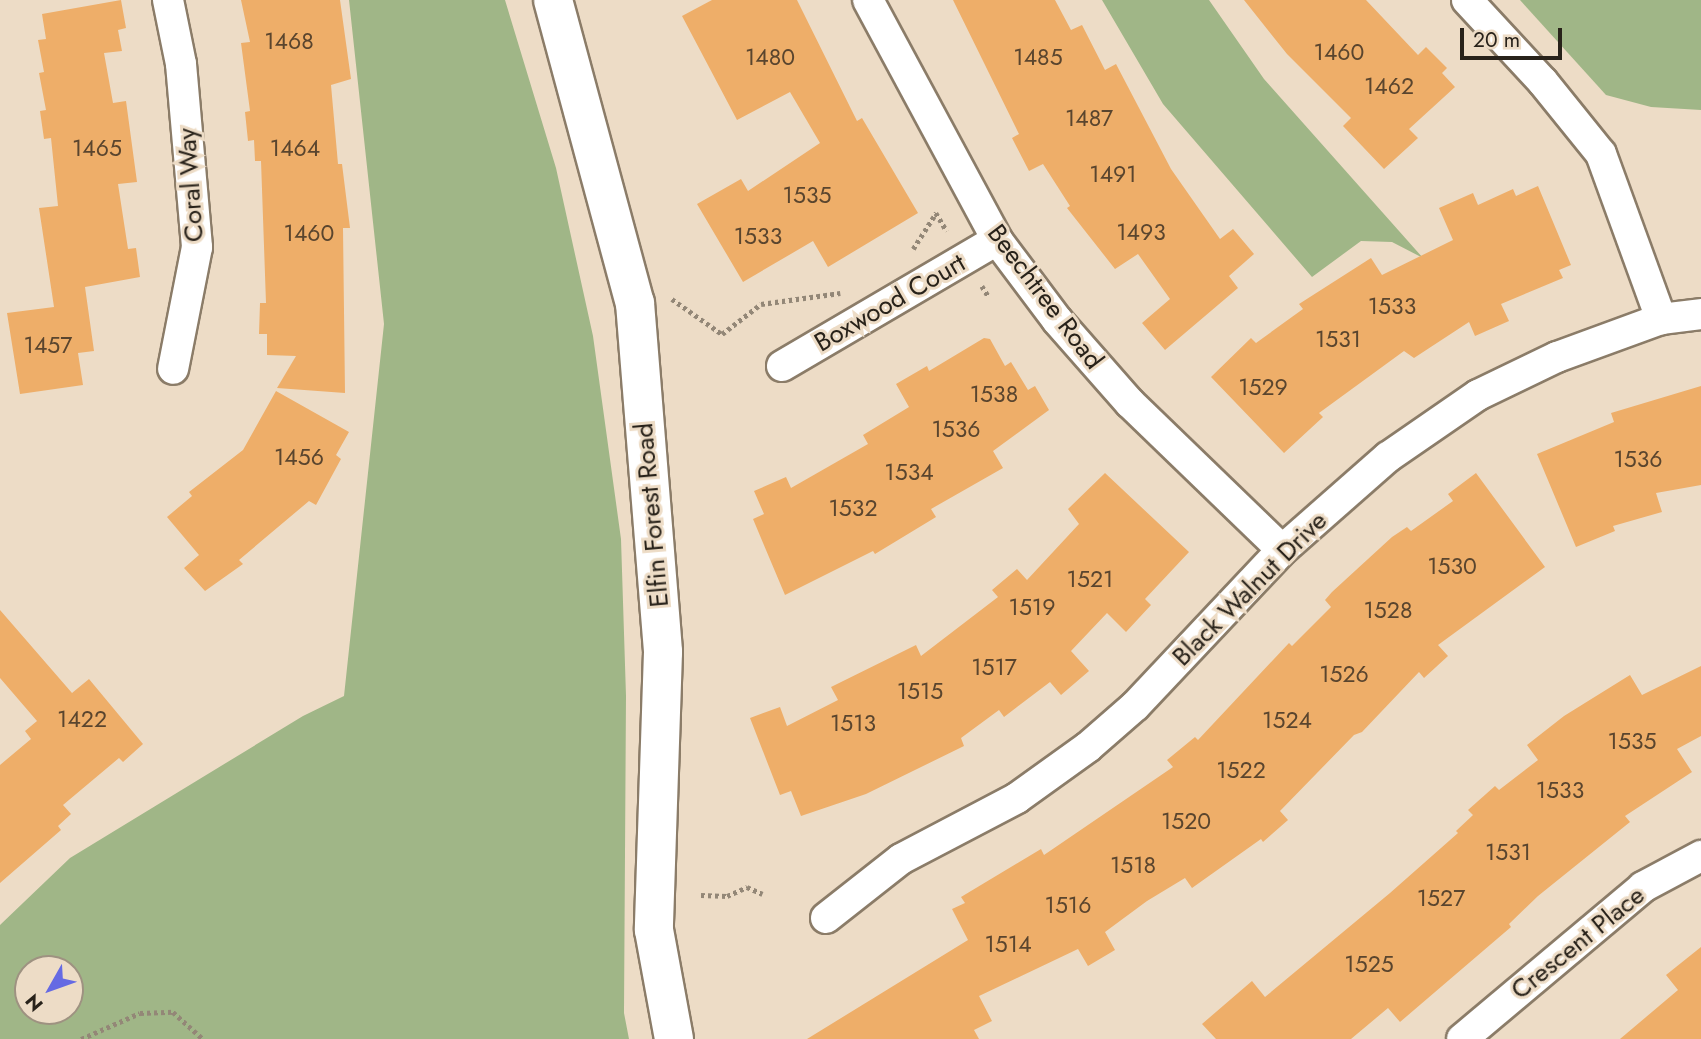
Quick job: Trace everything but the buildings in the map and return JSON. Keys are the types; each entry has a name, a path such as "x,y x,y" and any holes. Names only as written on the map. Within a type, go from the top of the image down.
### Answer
{"street":[{"name":"Coral Way","path":"168,0 181,64 197,247 173,369"},
{"name":"Elfin Forest Road","path":"553,0 635,303 663,652 654,930 674,1039"},
{"name":"Beechtree Road","path":"868,0 997,240 1057,320 1130,403 1282,550"},
{"path":"1467,0 1543,82 1601,154 1661,319"},
{"name":"Boxwood Court","path":"782,366 997,240"},
{"name":"Black Walnut Drive","path":"826,918 901,859 1017,798 1088,747 1135,706 1282,550 1388,457 1478,395 1557,357 1661,319 1701,314"},
{"name":"Crescent Place","path":"1462,1039 1643,887 1701,856"}],"path":[{"path":"904,255 916,247 936,213 989,298"},
{"path":"664,295 722,334 761,304 847,292"},
{"path":"702,895 727,897 747,887 764,894"},
{"path":"81,1039 140,1013 173,1012 203,1039"}],"green space":[{"path":"349,0 505,0 556,168 593,336 621,539 626,696 624,1013 629,1039 0,1039 0,925 70,858 303,716 344,696 384,324"},
{"path":"1102,0 1209,0 1264,79 1423,258 1392,242 1361,241 1312,277 1163,104"},
{"path":"1520,0 1701,0 1701,110 1651,107 1606,95"}]}
